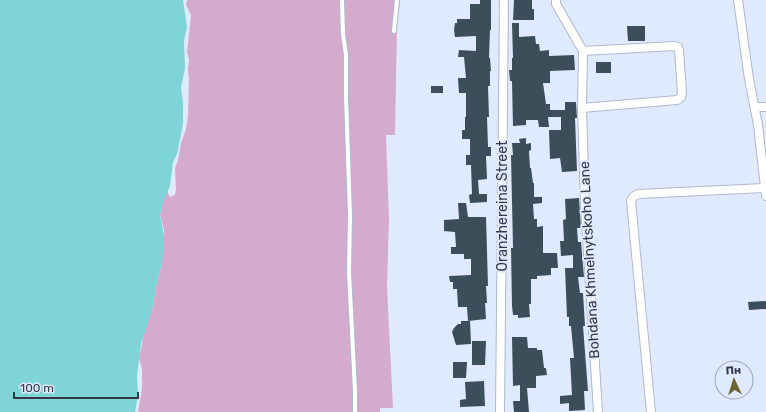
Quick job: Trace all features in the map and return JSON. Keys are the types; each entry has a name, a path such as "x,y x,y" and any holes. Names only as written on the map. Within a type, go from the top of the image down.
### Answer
{"street":[{"name":"Oranzhereina Street","path":"500,412 504,0"},
{"path":"556,0 556,4 583,51 674,46 678,47 679,50 682,93 681,97 677,100 582,108"},
{"path":"651,412 632,201 633,197 638,194 766,192 756,107 749,79 738,0"},
{"name":"Bohdana Khmelnytskoho Lane","path":"583,51 582,108 585,205 598,412"},
{"path":"756,107 766,107"}],"lane":[{"path":"342,0 342,24 347,68 346,97 350,215 349,272 355,391 354,412"},
{"path":"394,31 397,0"}],"shaded area":[{"path":"0,0 183,0 187,27 184,41 185,69 181,87 183,124 177,154 173,162 170,186 163,202 160,215 164,236 162,263 152,310 141,344 137,376 138,396 135,412 0,412"},
{"path":"187,0 400,0 397,26 395,135 386,135 389,219 387,287 393,408 380,408 380,412 138,412 142,388 142,368 139,359 144,333 152,310 162,263 164,231 160,215 167,191 170,197 175,195 175,168 186,129 188,115 189,59 187,52 191,15 186,5"}],"building":[{"path":"480,0 491,0 489,58 491,71 490,86 488,86 489,117 487,117 488,147 491,147 491,156 486,156 487,179 478,180 479,194 487,194 487,202 470,203 469,195 472,194 471,165 466,165 466,155 470,155 470,139 462,139 462,130 465,130 466,93 459,93 458,78 466,78 464,57 458,57 459,50 476,51 476,36 455,37 454,30 457,19 470,19 470,4 480,4"},
{"path":"514,0 532,0 534,20 513,20"},
{"path":"512,23 519,23 519,37 535,36 536,44 539,44 540,51 549,50 549,56 574,55 575,70 550,71 550,83 543,83 546,104 550,104 550,110 565,110 565,102 576,102 577,118 575,118 577,171 562,172 560,158 550,159 549,130 561,130 561,117 548,117 549,127 539,127 538,120 526,120 526,125 513,126 512,81 510,81 509,70 512,70 513,58"},
{"path":"627,26 645,26 645,41 628,41"},
{"path":"596,62 611,62 611,73 596,73"},
{"path":"431,86 443,86 443,93 431,93"},
{"path":"526,138 526,144 531,143 531,150 529,151 530,168 534,183 534,197 542,197 542,203 533,204 534,219 537,219 537,227 543,226 543,253 557,253 558,268 551,268 551,275 537,276 537,279 531,279 531,304 529,304 530,317 518,318 518,315 513,315 512,306 511,248 513,248 511,155 513,155 512,143 520,143 519,139"},
{"path":"579,198 581,228 577,228 578,242 581,242 584,277 578,277 580,293 583,293 585,326 583,326 588,391 584,391 585,410 569,411 569,403 560,404 560,396 572,395 570,358 574,358 571,326 569,326 569,317 567,317 565,268 573,268 573,255 561,256 560,241 564,241 563,220 566,219 565,199"},
{"path":"458,203 466,203 468,217 486,217 488,286 486,286 486,319 468,321 467,307 458,307 457,289 453,289 453,282 450,282 449,276 471,275 471,259 464,259 464,254 451,254 451,247 456,247 455,232 444,231 444,220 459,219"},
{"path":"766,301 766,309 749,310 748,302"},
{"path":"461,321 470,321 471,344 456,345 452,332 458,324 461,324"},
{"path":"512,337 527,337 528,348 537,348 537,350 542,350 544,368 546,368 547,375 536,376 536,388 527,388 529,412 514,412 513,401 520,401 520,385 513,386"},
{"path":"472,341 486,341 485,365 472,365"},
{"path":"453,362 467,362 466,378 453,378"},
{"path":"484,381 485,406 460,407 460,400 466,399 465,382"}]}
